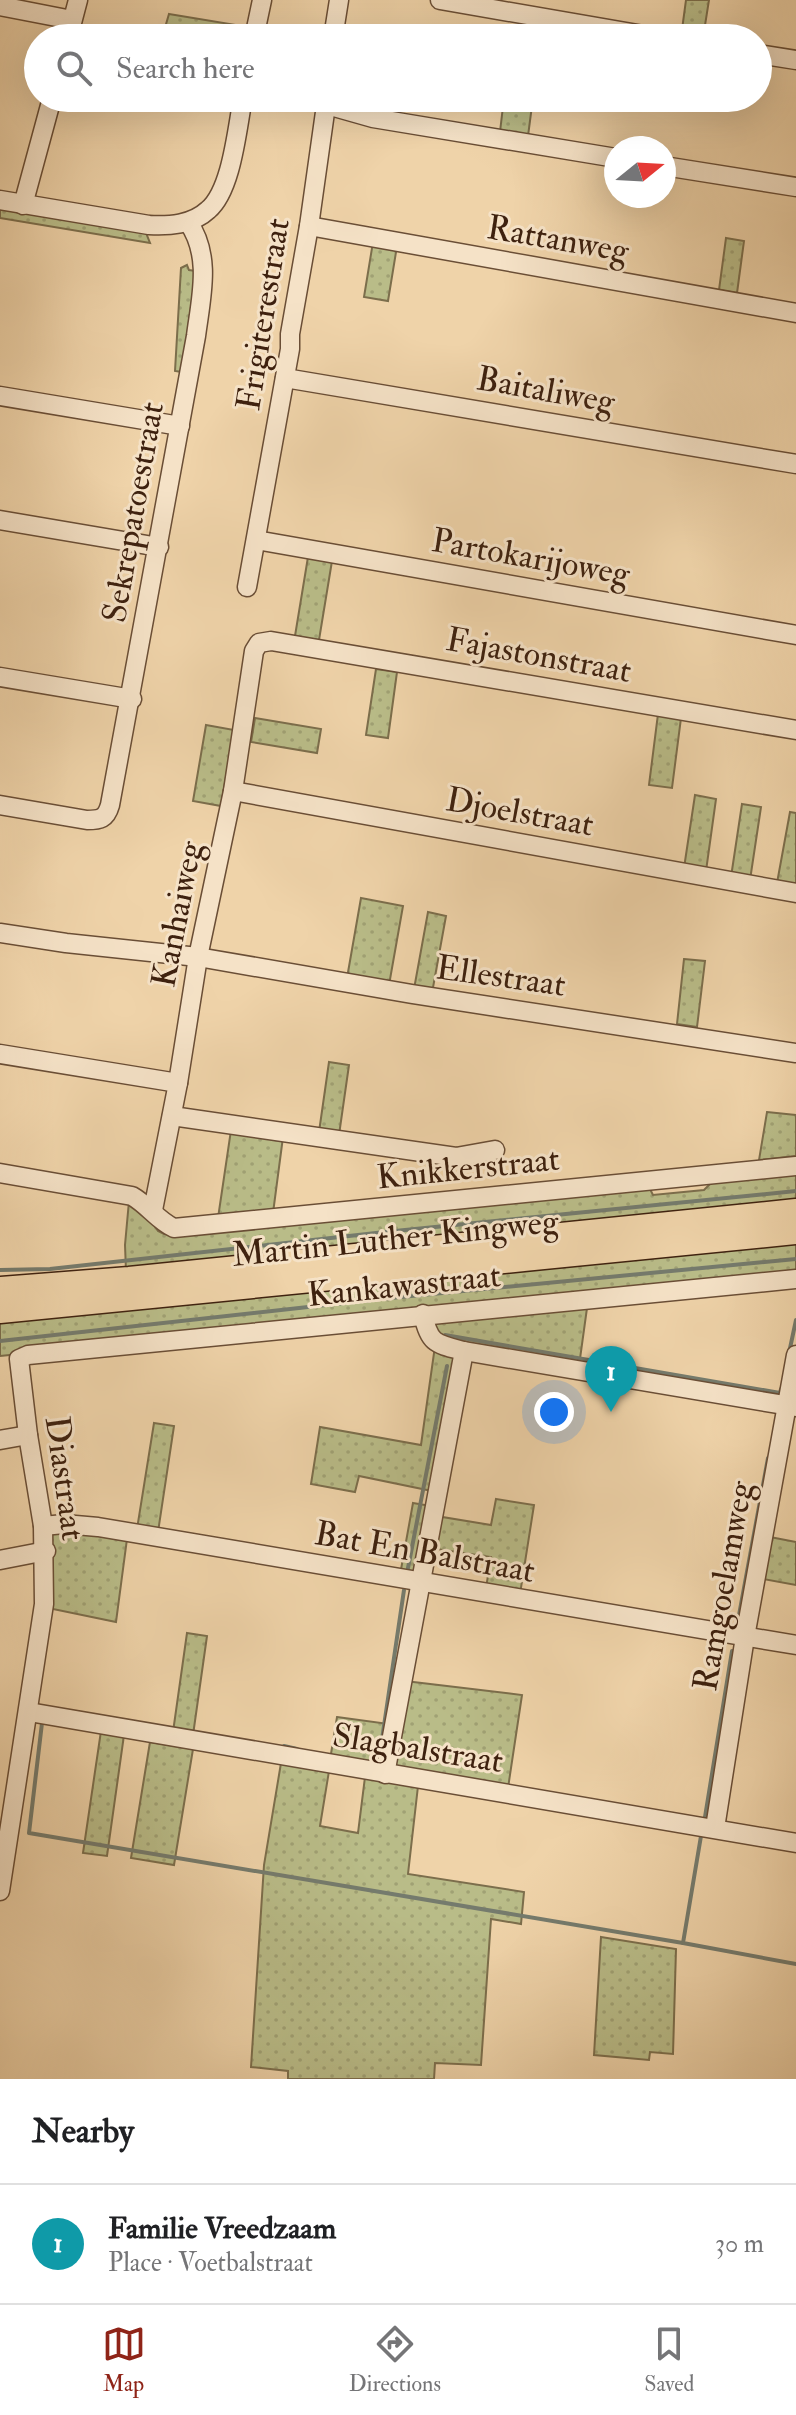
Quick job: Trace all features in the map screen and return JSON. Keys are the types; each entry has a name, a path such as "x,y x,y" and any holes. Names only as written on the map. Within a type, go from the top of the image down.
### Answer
{"main road":[{"name":"Martin Luther Kingweg","path":"0,1289 129,1279 796,1211"},
{"name":"Martin Luther Kingweg","path":"0,1311 796,1232"}],"street":[{"path":"71,24 78,0"},
{"path":"257,24 262,0"},
{"path":"335,24 339,0"},
{"path":"440,0 580,24"},
{"path":"0,6 55,24"},
{"path":"772,56 796,60"},
{"path":"23,205 48,112"},
{"path":"0,200 149,225 169,226 188,222 209,210 221,190 240,112"},
{"name":"Frigiterestraat","path":"247,587 285,378 325,112"},
{"path":"357,112 373,118 604,156"},
{"path":"676,168 796,187"},
{"name":"Sekrepatoestraat","path":"0,805 87,820 101,819 107,814 132,699 204,277 198,237 188,222"},
{"name":"Rattanweg","path":"309,226 796,313"},
{"name":"Baitaliweg","path":"285,378 796,464"},
{"path":"0,396 180,426"},
{"path":"0,520 159,547"},
{"name":"Partokarijoweg","path":"256,540 796,635"},
{"name":"Fajastonstraat","path":"271,641 796,730"},
{"name":"Kanhaiweg","path":"153,1210 198,957 233,791 254,651 259,643 271,641"},
{"path":"0,677 132,699"},
{"name":"Djoelstraat","path":"233,791 796,893"},
{"name":"Ellestraat","path":"0,933 198,957 412,994 796,1053"},
{"path":"0,1054 178,1083"},
{"path":"172,1116 456,1157 495,1150"},
{"name":"Knikkerstraat","path":"0,1173 132,1196 174,1228 796,1166"},
{"name":"Kankawastraat","path":"19,1359 28,1355 423,1314 796,1279"},
{"path":"423,1314 426,1332 433,1341 464,1351 791,1406"},
{"path":"385,1774 464,1351"},
{"name":"Ramgoelamweg","path":"715,1828 745,1637 791,1406 796,1355"},
{"name":"Diastraat","path":"0,1891 2,1860 29,1712 44,1604 46,1551 19,1359"},
{"path":"0,1440 28,1435"},
{"name":"Bat En Balstraat","path":"43,1526 98,1527 796,1645"},
{"path":"0,1560 46,1551"},
{"name":"Slagbalstraat","path":"29,1712 796,1843"}],"green space":[{"path":"686,0 709,0 705,24 683,24"},
{"path":"169,14 230,24 166,24"},
{"path":"502,112 531,112 528,136 500,132"},
{"path":"0,209 146,233 150,243 0,218"},
{"path":"726,238 744,241 737,293 719,290"},
{"path":"373,242 397,246 388,301 364,297"},
{"path":"187,265 189,270 196,271 182,372 175,371 181,268"},
{"path":"308,557 332,561 318,646 294,642"},
{"path":"376,669 397,672 388,738 366,735"},
{"path":"658,714 681,718 672,788 649,785"},
{"path":"255,718 321,729 317,753 251,742"},
{"path":"206,725 234,730 221,806 193,801"},
{"path":"695,795 716,799 706,871 684,868"},
{"path":"742,804 761,807 750,880 731,877"},
{"path":"790,812 796,813 796,887 777,883"},
{"path":"361,898 403,906 389,985 347,978"},
{"path":"428,912 446,916 432,993 414,989"},
{"path":"684,959 705,961 697,1027 677,1024"},
{"path":"329,1062 349,1065 339,1135 319,1132"},
{"path":"767,1112 796,1115 796,1156 759,1160"},
{"path":"231,1130 283,1137 273,1213 218,1218"},
{"path":"796,1174 796,1205 126,1271 129,1201 145,1212 158,1231 164,1234 650,1189 653,1195 704,1190 711,1183"},
{"path":"796,1243 796,1274 0,1356 0,1318"},
{"path":"587,1308 579,1366 439,1339 434,1323"},
{"path":"435,1346 455,1356 432,1491 359,1476 355,1492 311,1484 320,1427 421,1445"},
{"path":"154,1423 174,1426 158,1532 137,1529"},
{"path":"496,1499 534,1505 520,1594 486,1588 491,1557 430,1548 436,1516 491,1525"},
{"path":"413,1503 431,1506 418,1574 400,1575"},
{"path":"58,1531 127,1539 116,1622 48,1608 52,1534"},
{"path":"770,1537 796,1542 796,1585 763,1579"},
{"path":"187,1633 207,1636 193,1735 173,1732"},
{"path":"405,1681 522,1695 508,1788 393,1766"},
{"path":"337,1717 389,1724 380,1766 330,1760"},
{"path":"101,1731 124,1735 107,1856 83,1853"},
{"path":"150,1742 193,1749 174,1865 131,1858"},
{"path":"281,1763 329,1771 320,1826 358,1833 365,1777 418,1786 408,1874 524,1892 521,1924 491,1919 481,2065 435,2063 434,2079 288,2079 288,2071 251,2067 264,1865"},
{"path":"601,1937 676,1949 673,2054 650,2052 649,2060 594,2055"}],"waterway":[{"path":"0,1270 50,1269 796,1191"},
{"path":"0,1341 380,1299 796,1259"},
{"path":"789,1353 796,1320"},
{"path":"445,1335 780,1393 781,1389"},
{"path":"408,1568 447,1366"},
{"path":"737,1626 768,1458"},
{"path":"380,1753 404,1590"},
{"path":"705,1817 732,1651"},
{"path":"42,1723 29,1833 683,1943"},
{"path":"284,1746 297,1749"},
{"path":"701,1836 683,1943 796,1964"}],"place":[{"name":"Familie Vreedzaam","path":"611,1412"}]}
